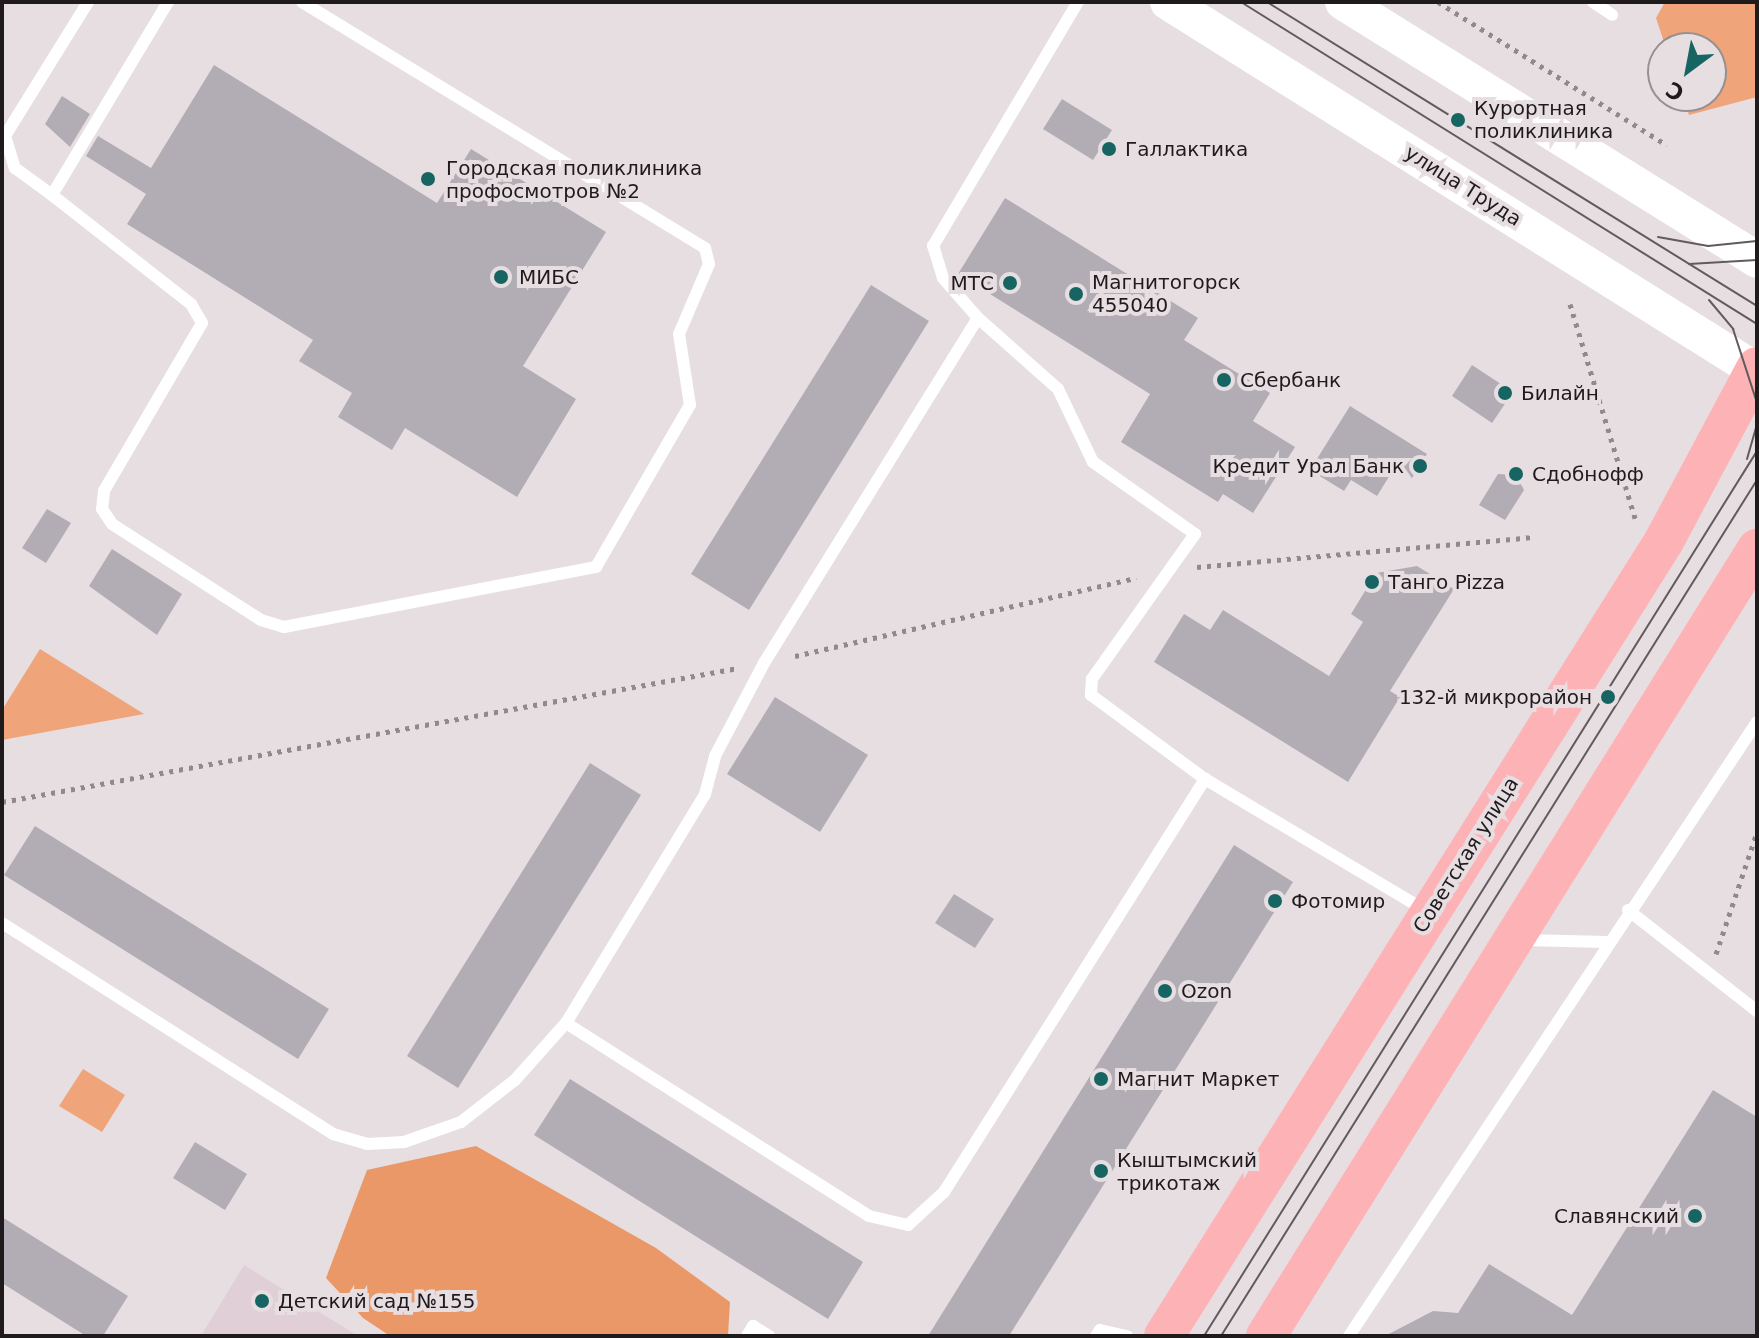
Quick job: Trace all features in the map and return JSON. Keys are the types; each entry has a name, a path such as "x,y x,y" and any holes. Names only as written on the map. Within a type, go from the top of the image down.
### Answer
{"main road":[{"name":"улица Труда","path":"1168,2 1757,369"},
{"path":"1343,2 1757,260"},
{"name":"Советская улица","path":"1164,1336 1664,541 1757,369"},
{"path":"1266,1336 1510,940 1757,549"}],"lane":[{"path":"88,2 5,136 15,168 191,304 202,323 104,491 102,509 112,524 261,620 284,627 596,567 690,405 679,334 709,264 705,248 302,2"},
{"path":"52,195 168,2"},
{"path":"1078,2 933,246 943,278 978,318 1058,389 1093,462 1193,529 1193,545 1090,690 1205,779 1430,914"},
{"path":"1593,2 1612,15"},
{"path":"2,923 333,1134 367,1144 404,1142 461,1122 515,1080 566,1023 705,794 715,756 764,663 978,318"},
{"path":"1349,1336 1606,942 1757,722"},
{"path":"566,1023 869,1216 908,1225 944,1192 1205,779"},
{"path":"1628,910 1757,1011"},
{"path":"1510,940 1606,942"},
{"path":"747,1336 753,1326 769,1336"},
{"path":"1096,1336 1100,1330 1127,1336"}],"path":[{"path":"1438,2 1667,145"},
{"path":"1570,304 1636,524"},
{"path":"1714,959 1757,832"}],"shaded area":[{"path":"1665,2 1757,2 1757,97 1727,105 1727,32 1661,32 1656,18"},
{"path":"40,649 144,714 2,740 2,710"},
{"path":"83,1069 125,1095 102,1132 59,1106"},
{"path":"476,1146 656,1248 730,1302 728,1336 390,1336 363,1318 326,1278 367,1170"},
{"name":"Детский сад №155","path":"244,1265 358,1336 201,1336"}],"building":[{"path":"214,65 437,203 471,149 606,232 523,366 576,399 517,497 405,428 392,450 338,417 352,393 299,361 313,340 127,224 146,194 86,156 98,136 151,168"},
{"path":"62,96 90,114 70,147 45,124"},
{"path":"1062,99 1112,130 1093,160 1043,129"},
{"path":"1005,198 1198,318 1184,340 1270,393 1253,421 1295,447 1253,513 1223,494 1218,502 1121,442 1150,394 958,274"},
{"path":"871,285 929,321 749,610 691,574"},
{"path":"1472,365 1513,392 1492,423 1452,396"},
{"path":"1350,406 1427,454 1412,478 1395,467 1377,496 1351,480 1344,491 1310,470"},
{"path":"1498,474 1516,475 1524,490 1505,520 1479,505"},
{"path":"47,509 71,523 46,563 22,548"},
{"path":"112,549 182,594 157,635 89,586"},
{"path":"1417,566 1454,589 1390,691 1400,697 1348,782 1154,662 1184,614 1210,630 1223,610 1329,676 1363,622 1351,614 1376,573"},
{"path":"775,697 868,755 820,832 727,774"},
{"path":"590,763 641,795 458,1088 407,1056"},
{"path":"35,826 329,1009 298,1059 4,875"},
{"path":"1234,845 1293,882 1009,1336 928,1336"},
{"path":"954,894 994,919 975,948 935,923"},
{"path":"570,1079 863,1262 828,1319 534,1135"},
{"name":"Славянский","path":"1713,1090 1757,1117 1757,1336 1385,1336 1433,1311 1458,1313 1489,1264 1572,1315"},
{"path":"195,1142 247,1174 225,1210 173,1178"},
{"path":"2,1217 128,1296 103,1336 86,1336 2,1283"}],"tram line":[{"path":"1241,2 1757,324"},
{"path":"1267,2 1757,306"},
{"path":"1658,237 1708,246 1757,241"},
{"path":"1689,264 1757,260"},
{"path":"1709,300 1733,329 1757,403"},
{"path":"1747,459 1757,423"},
{"path":"1204,1336 1757,451"},
{"path":"1221,1336 1757,480"}],"place":[{"name":"Курортная поликлиника","path":"1458,120"},
{"name":"Галлактика","path":"1109,149"},
{"name":"Городская поликлиника профосмотров №2","path":"428,179"},
{"name":"МИБС","path":"501,277"},
{"name":"МТС","path":"1010,283"},
{"name":"Магнитогорск 455040","path":"1076,294"},
{"name":"Сбербанк","path":"1224,380"},
{"name":"Билайн","path":"1505,393"},
{"name":"Кредит Урал Банк","path":"1420,466"},
{"name":"Сдобнофф","path":"1516,474"},
{"name":"Танго Pizza","path":"1372,582"},
{"name":"132-й микрорайон","path":"1608,697"},
{"name":"Фотомир","path":"1275,901"},
{"name":"Ozon","path":"1165,991"},
{"name":"Магнит Маркет","path":"1101,1079"},
{"name":"Кыштымский трикотаж","path":"1101,1171"},
{"name":"Славянский","path":"1695,1216"},
{"name":"Детский сад №155","path":"262,1301"}]}
